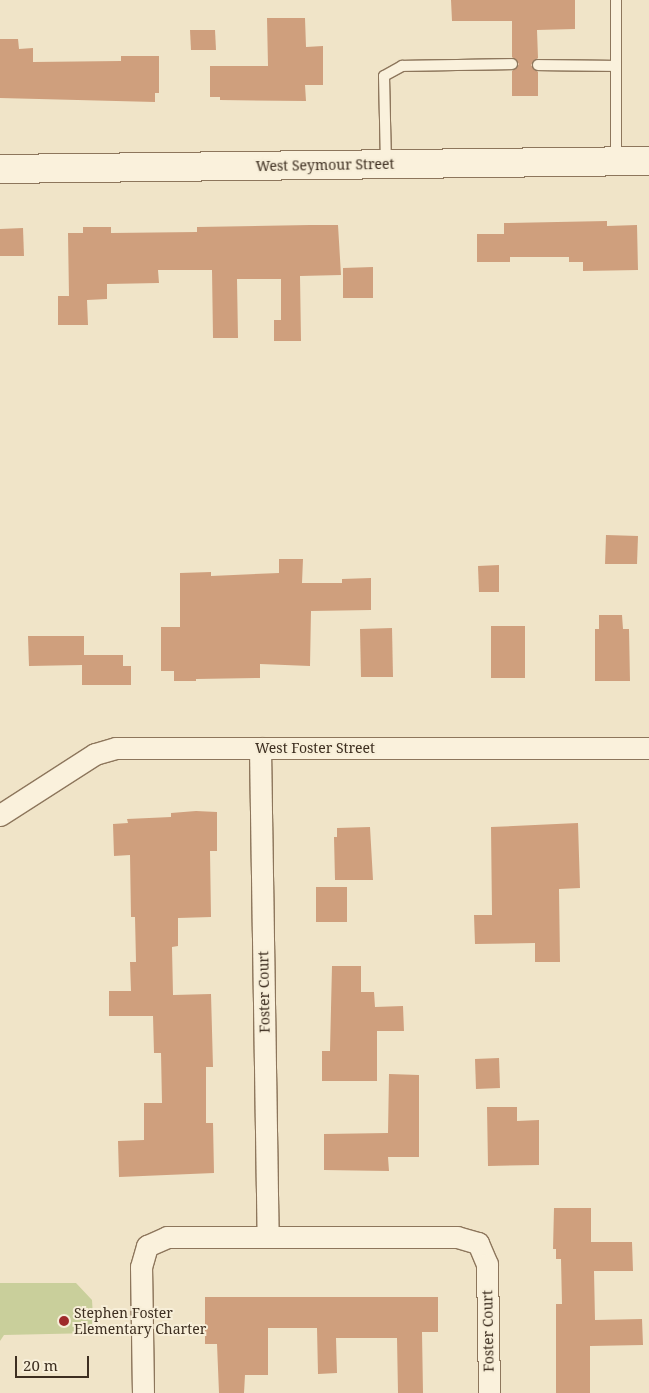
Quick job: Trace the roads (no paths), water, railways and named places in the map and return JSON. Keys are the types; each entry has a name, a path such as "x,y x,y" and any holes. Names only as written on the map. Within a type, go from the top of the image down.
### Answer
{"street":[{"name":"West Seymour Street","path":"0,169 649,161"},
{"name":"West Foster Street","path":"0,815 95,754 116,748 649,748"},
{"name":"Foster Court","path":"260,748 268,1237"},
{"name":"Foster Court","path":"143,1393 141,1267 147,1246 167,1237 457,1237 478,1243 487,1264 490,1393"}],"lane":[{"path":"616,0 616,162"},
{"path":"386,164 384,76 402,66 512,64"},
{"path":"538,65 616,66"}],"place":[{"name":"Stephen Foster Elementary Charter","path":"64,1321"}]}
